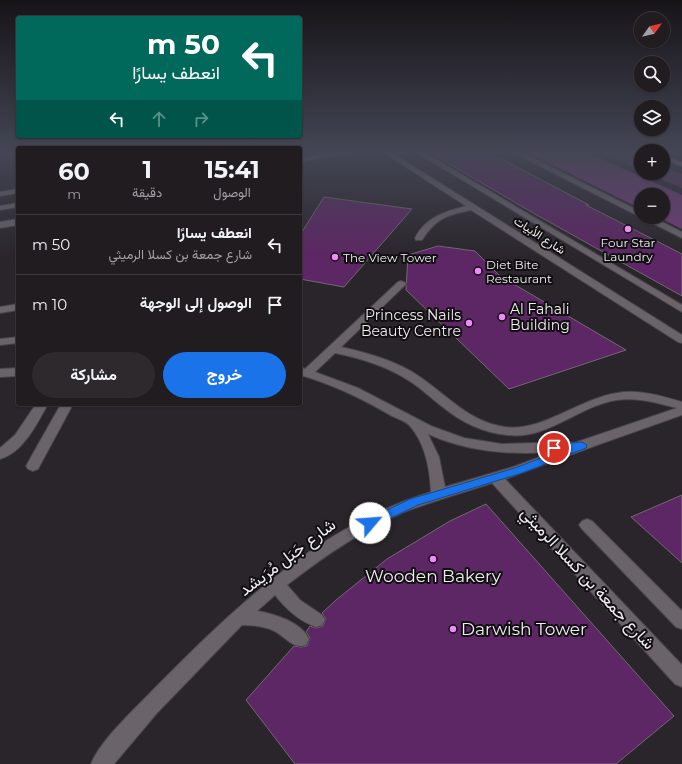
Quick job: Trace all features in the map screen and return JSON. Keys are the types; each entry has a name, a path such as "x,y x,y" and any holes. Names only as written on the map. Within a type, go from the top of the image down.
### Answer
{"street":[{"name":"شارع الأبيات","path":"446,187 473,207 680,337"},
{"path":"477,187 682,309"},
{"path":"584,187 634,212"},
{"path":"0,194 16,191"},
{"path":"0,201 16,198"},
{"path":"0,208 16,206"},
{"path":"419,238 422,230 438,218 473,207"},
{"path":"0,225 16,222"},
{"path":"660,224 682,235"},
{"path":"303,372 332,349 401,284"},
{"path":"0,310 16,307"},
{"path":"0,342 16,340"},
{"path":"332,349 358,354 384,363 408,375 430,390 449,407 474,422 503,431 524,432 533,430 600,401 618,396 650,397 682,406"},
{"path":"0,373 16,372"},
{"path":"303,372 370,398 414,424 464,443 503,449 534,449 582,445"},
{"path":"0,454 8,450 20,440 41,406"},
{"path":"33,466 66,406"},
{"name":"شارع جَبَل مُرَيشد","path":"101,764 152,704 192,662 238,618 278,584 316,555 348,534 414,502 495,478 582,445 682,411"},
{"path":"414,424 430,448 435,461 438,477 438,494"},
{"name":"شارع جمعة بن كسلا الرميثي","path":"495,478 682,678"},
{"path":"587,525 682,622"},
{"path":"278,584 292,605 316,620"},
{"path":"238,618 252,618 272,621 290,630 300,638"}],"shaded area":[{"path":"596,187 663,187 666,188 634,188 634,206"},
{"path":"670,190 682,195 682,229 670,223"}],"building":[{"path":"488,187 554,187 589,205 586,205 682,254 682,296"},
{"name":"The View Tower","path":"324,197 412,209 344,287 302,279 302,232"},
{"name":"Al Fahali Building","path":"438,246 475,251 500,276 626,350 509,389 406,290 408,255"},
{"path":"682,495 682,563 631,517"},
{"name":"Darwish Tower","path":"486,504 674,716 616,764 295,764 246,700 294,646 307,646 310,638 306,632 310,626 316,628 323,626 326,619 322,613 336,600 387,559 450,521"}],"place":[{"name":"Four Star Laundry","path":"628,229"},
{"name":"The View Tower","path":"335,257"},
{"name":"Diet Bite Restaurant","path":"478,271"},
{"name":"Al Fahali Building","path":"502,317"},
{"name":"Princess Nails Beauty Centre","path":"469,323"},
{"name":"Wooden Bakery","path":"433,559"},
{"name":"Darwish Tower","path":"453,629"}],"route":[{"path":"370,523 414,502 466,485 495,478 582,445 554,448"}]}
